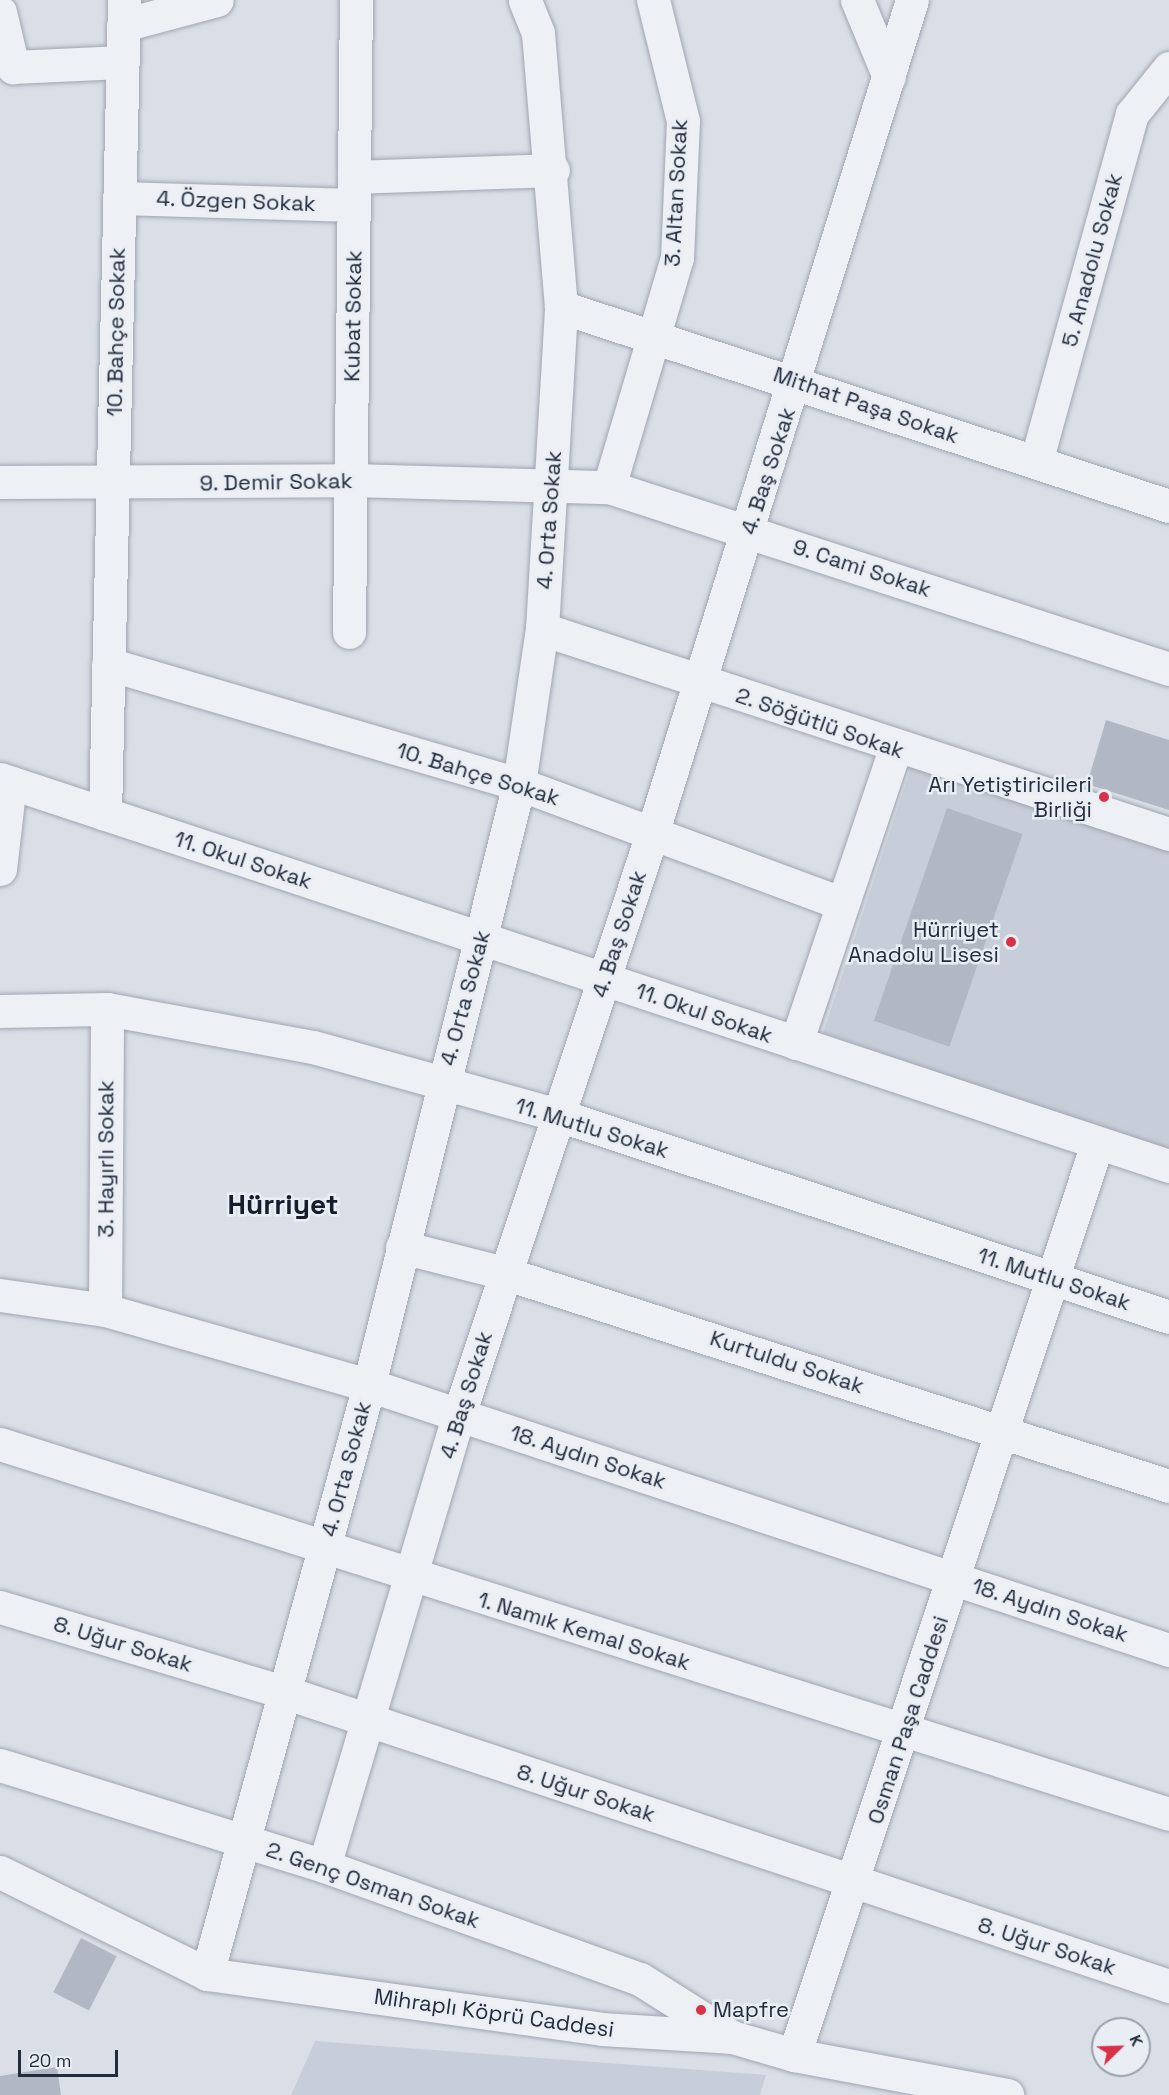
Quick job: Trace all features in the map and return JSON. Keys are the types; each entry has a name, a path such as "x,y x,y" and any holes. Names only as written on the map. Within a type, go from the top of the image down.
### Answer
{"street":[{"path":"123,13 218,0"},
{"name":"Kubat Sokak","path":"349,632 356,0"},
{"name":"4. Orta Sokak","path":"207,1974 369,1385 442,1084 519,784 542,629 561,307 553,170 538,33 525,0"},
{"name":"3. Altan Sokak","path":"609,488 677,258 683,121 653,0"},
{"path":"857,0 889,77"},
{"name":"4. Baş Sokak","path":"324,1866 459,1414 555,1114 605,979 701,682 797,381 912,0"},
{"path":"0,12 13,67 122,62"},
{"name":"10. Bahçe Sokak","path":"105,814 123,13"},
{"name":"5. Anadolu Sokak","path":"1036,462 1132,114 1169,68"},
{"name":"4. Özgen Sokak","path":"119,198 354,191 553,170"},
{"name":"Mithat Paşa Sokak","path":"561,307 797,381 1169,506"},
{"name":"9. Demir Sokak","path":"0,482 112,484 351,480 552,483"},
{"name":"9. Cami Sokak","path":"552,483 609,488 749,531 1169,669"},
{"name":"2. Söğütlü Sokak","path":"542,629 895,749 1169,834"},
{"name":"10. Bahçe Sokak","path":"108,664 519,784 653,831 841,903"},
{"path":"796,1043 841,903 895,749"},
{"path":"0,870 5,781"},
{"name":"11. Okul Sokak","path":"5,781 1169,1166"},
{"name":"11. Mutlu Sokak","path":"0,1011 107,1009 313,1047 555,1114 1169,1317"},
{"name":"3. Hayırlı Sokak","path":"105,1310 107,1009"},
{"name":"Osman Paşa Caddesi","path":"794,2055 955,1579 1097,1144"},
{"name":"Kurtuldu Sokak","path":"402,1247 504,1273 1004,1431 1169,1486"},
{"name":"18. Aydın Sokak","path":"0,1295 105,1310 369,1385 1169,1650"},
{"name":"1. Namık Kemal Sokak","path":"0,1444 324,1550 1169,1814"},
{"name":"8. Uğur Sokak","path":"0,1606 284,1692 1169,1986"},
{"name":"2. Genç Osman Sokak","path":"0,1765 324,1866 640,1979 732,2037"},
{"name":"Mihraplı Köprü Caddesi","path":"0,1872 207,1974 602,2029 732,2037 794,2055 1007,2095"}],"shaded area":[{"name":"Hürriyet Anadolu Lisesi","path":"912,765 1169,851 1169,1151 823,1033"},
{"path":"315,2041 766,2075 760,2095 291,2095"}],"building":[{"path":"1106,720 1169,740 1169,810 1087,784"},
{"path":"947,808 1023,834 949,1047 874,1021"},
{"path":"81,1938 117,1956 89,2011 53,1992"},
{"path":"57,2067 61,2095 0,2095 0,2076"}],"place":[{"name":"Arı Yetiştiricileri Birliği","path":"1104,797"},
{"name":"Hürriyet Anadolu Lisesi","path":"1011,942"},
{"name":"Mapfre","path":"701,2010"}],"district":[{"name":"Hürriyet","path":"283,1204"}]}
